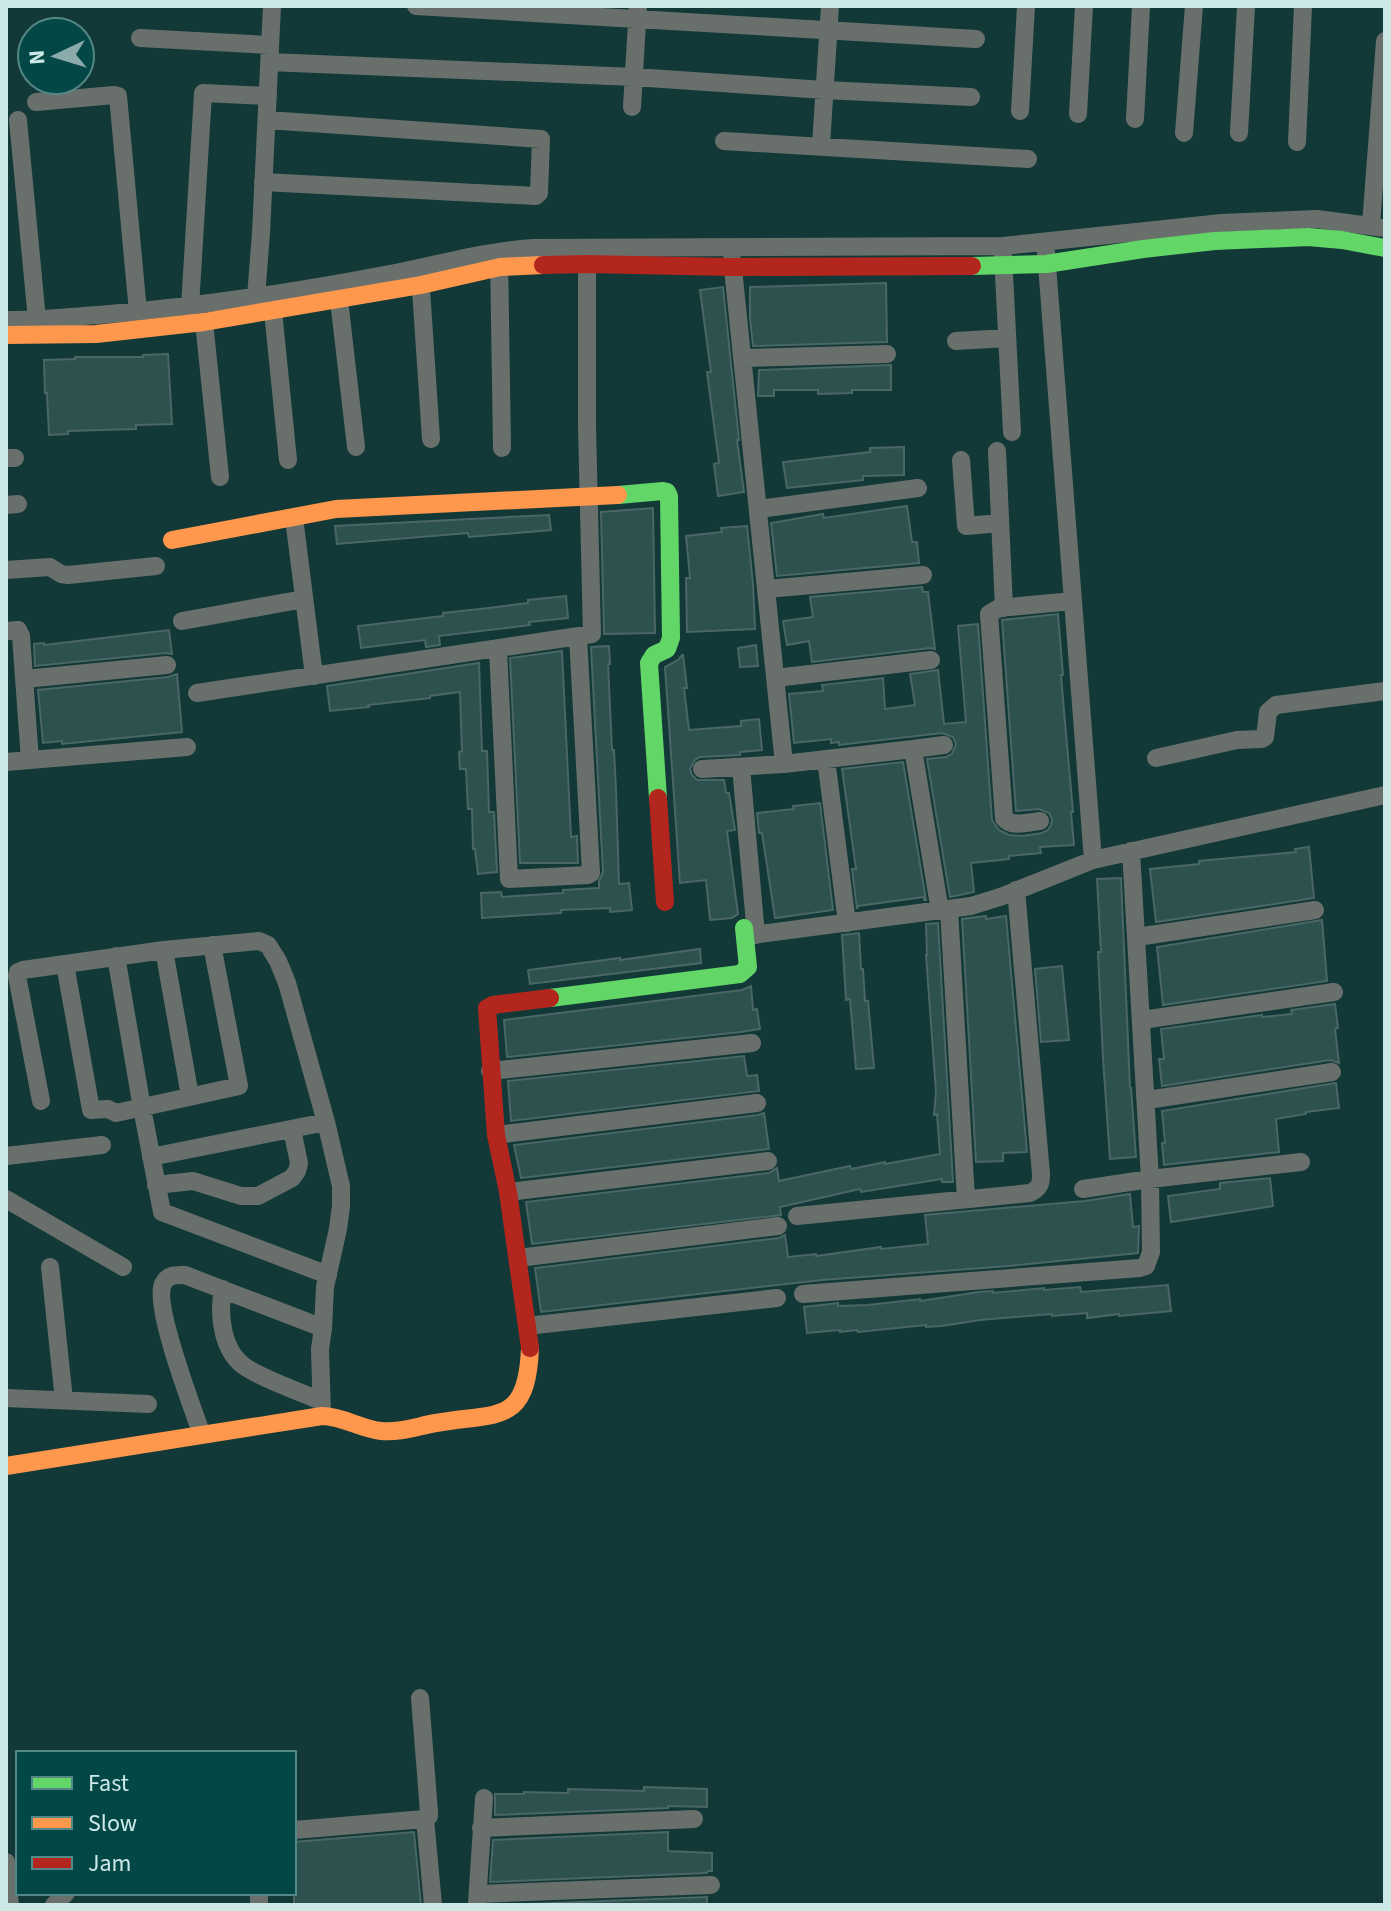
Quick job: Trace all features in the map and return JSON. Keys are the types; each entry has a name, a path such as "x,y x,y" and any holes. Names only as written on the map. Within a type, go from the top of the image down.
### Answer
{"street":[{"path":"256,297 272,6"},
{"path":"416,6 637,12 828,30 976,39"},
{"path":"821,145 830,6"},
{"path":"1020,111 1026,6"},
{"path":"1078,114 1084,6"},
{"path":"1135,119 1141,6"},
{"path":"1184,133 1194,6"},
{"path":"1239,133 1246,6"},
{"path":"1297,142 1303,6"},
{"path":"632,107 637,12"},
{"path":"140,38 270,53 971,97"},
{"path":"586,255 732,267 899,267 1003,255 1045,243 1253,221 1317,219 1378,226 1385,41"},
{"path":"190,307 203,93 268,96"},
{"path":"36,102 118,96 138,312"},
{"path":"18,120 37,320"},
{"path":"263,182 536,196 539,193 541,139 267,120"},
{"path":"724,141 1028,159"},
{"path":"6,320 95,324 204,322 339,300 499,259 731,248 1003,255 1046,264 1215,241 1308,237 1385,248"},
{"path":"1045,243 1093,860"},
{"path":"731,248 784,764"},
{"path":"197,693 593,633 586,255"},
{"path":"1003,255 1012,432"},
{"path":"499,259 502,448"},
{"path":"6,335 95,324 138,312 420,277"},
{"path":"420,277 431,439"},
{"path":"339,300 356,447"},
{"path":"273,311 288,460"},
{"path":"204,322 220,477"},
{"path":"956,341 1007,338"},
{"path":"742,358 887,354"},
{"path":"997,451 1004,608"},
{"path":"961,460 966,526 1000,523"},
{"path":"759,509 918,488"},
{"path":"172,540 336,509 667,492 671,638 667,649 654,655 649,663 665,902"},
{"path":"294,518 314,676"},
{"path":"6,570 50,567 68,575 156,566"},
{"path":"767,589 923,575"},
{"path":"182,621 304,599"},
{"path":"1040,821 1011,824 1004,818 988,620 994,610 1073,601"},
{"path":"6,631 20,631 30,760"},
{"path":"498,649 509,879 588,875 591,873 578,637"},
{"path":"775,678 931,660"},
{"path":"25,679 167,665"},
{"path":"1156,758 1237,740 1262,739 1266,733 1268,712 1276,705 1385,691"},
{"path":"702,769 784,764 944,745"},
{"path":"6,762 187,747"},
{"path":"913,749 945,910 966,1199"},
{"path":"826,759 847,923"},
{"path":"223,1289 221,1319 229,1347 236,1358 246,1368 322,1408 330,1416 386,1432 492,1416 511,1409 521,1394 529,1372 530,1346 508,1192 496,1135 487,1008 740,974 748,967 741,767"},
{"path":"748,933 945,910 986,901 1093,860 1385,795"},
{"path":"803,1294 1146,1266 1151,1252 1150,1179 1131,851"},
{"path":"797,1216 1030,1193 1038,1189 1041,1184 1016,890"},
{"path":"1137,937 1315,910"},
{"path":"41,1101 18,972 164,950 259,941 268,945 287,983 341,1186 338,1229 325,1287 320,1349 322,1408"},
{"path":"65,964 92,1111 108,1109 116,1113 239,1086 212,945"},
{"path":"164,950 190,1096"},
{"path":"116,956 160,1207 166,1215 328,1275"},
{"path":"1142,1020 1334,992"},
{"path":"490,1071 752,1043"},
{"path":"1147,1100 1332,1072"},
{"path":"496,1135 757,1103"},
{"path":"151,1157 326,1122"},
{"path":"156,1185 193,1181 241,1196 258,1196 292,1178 297,1171 299,1163 292,1129"},
{"path":"6,1156 102,1145"},
{"path":"508,1192 768,1161"},
{"path":"1083,1189 1301,1162"},
{"path":"6,1199 123,1267"},
{"path":"518,1258 778,1226"},
{"path":"50,1267 64,1400"},
{"path":"202,1435 180,1376 163,1302 161,1287 166,1279 173,1275 185,1275 323,1328"},
{"path":"527,1326 777,1298"},
{"path":"6,1398 148,1404"},
{"path":"6,1466 202,1435 322,1408"},
{"path":"296,1830 425,1819 429,1816 420,1698"},
{"path":"484,1798 478,1900 711,1885"},
{"path":"425,1819 433,1905"},
{"path":"481,1828 694,1819"},
{"path":"6,1862 10,1905"}],"building":[{"path":"886,283 887,342 753,346 750,287"},
{"path":"723,287 744,492 718,496 714,464 719,463 700,290"},
{"path":"168,354 172,424 49,435 44,360"},
{"path":"891,365 891,390 818,394 818,390 774,390 774,396 758,396 759,370"},
{"path":"904,447 904,475 863,476 863,480 787,488 783,462 870,452 870,448"},
{"path":"907,506 912,542 917,542 919,563 777,576 771,523 823,514 824,518"},
{"path":"653,508 655,633 604,634 601,512"},
{"path":"549,515 551,530 469,537 468,533 337,544 335,526"},
{"path":"747,526 755,629 687,632 686,578 690,578 686,536"},
{"path":"922,587 923,592 928,592 935,649 812,662 809,641 787,645 783,621 813,617 810,597"},
{"path":"566,596 568,618 439,636 440,645 426,647 425,640 361,648 358,626"},
{"path":"1058,614 1074,845 1040,847 1041,853 971,863 974,892 950,897 927,759 952,754 956,744 953,737 942,733 839,745 839,742 831,743 831,739 794,743 789,694 823,691 822,685 883,678 885,709 915,705 910,674 938,670 944,724 966,722 958,626 978,624 992,820 999,830 1009,835 1042,833 1051,825 1049,813 1039,809 1016,811 1002,620"},
{"path":"169,630 172,654 35,666 34,644"},
{"path":"756,645 758,666 740,667 738,648"},
{"path":"609,646 619,884 629,883 632,910 561,910 561,913 482,918 481,893 501,892 502,897 599,888 603,872 591,647"},
{"path":"562,651 571,837 577,836 578,863 520,863 510,658"},
{"path":"682,655 689,730 741,726 741,721 759,719 762,750 740,752 740,755 700,757 690,769 697,780 724,780 726,793 729,793 735,830 727,831 738,914 732,918 710,920 706,880 680,883 665,667"},
{"path":"479,663 482,751 487,751 489,812 494,812 497,872 478,874 473,849 472,809 468,809 466,769 460,769 460,692 330,711 327,686"},
{"path":"177,674 182,732 62,744 62,741 43,743 38,690"},
{"path":"903,762 926,900 924,897 858,906 857,909 852,869 856,869 842,769"},
{"path":"820,803 833,910 775,918 757,813"},
{"path":"1309,847 1314,898 1156,922 1150,869 1296,852 1295,849"},
{"path":"1121,878 1136,1157 1110,1159 1097,879"},
{"path":"986,916 986,919 1006,916 1027,1152 1003,1153 1003,1161 976,1162 962,919"},
{"path":"1322,920 1327,981 1163,1005 1157,947"},
{"path":"938,923 953,1182 942,1182 942,1179 861,1192 860,1189 780,1207 781,1215 532,1244 526,1202 769,1173 777,1168 779,1181 850,1166 851,1169 940,1154 937,1114 934,1115 936,1092 926,955 926,924"},
{"path":"859,933 874,1068 856,1069 850,999 846,1000 842,935"},
{"path":"700,949 701,963 530,984 528,970"},
{"path":"1062,966 1069,1040 1041,1042 1035,969"},
{"path":"751,986 753,1010 757,1009 760,1029 507,1057 504,1020 742,990"},
{"path":"1335,1004 1339,1063 1330,1060 1162,1086 1159,1059 1164,1059 1161,1029 1262,1015 1292,1014 1291,1010"},
{"path":"744,1056 747,1076 757,1075 759,1091 511,1121 508,1081"},
{"path":"1336,1083 1339,1108 1276,1119 1279,1152 1164,1165 1162,1111"},
{"path":"764,1113 769,1149 521,1178 514,1145 758,1115"},
{"path":"1270,1178 1273,1206 1171,1222 1168,1196 1220,1189 1220,1183"},
{"path":"1130,1194 1133,1227 1139,1226 1138,1253 822,1280 541,1312 535,1268 785,1235 788,1257 928,1244 925,1215"},
{"path":"1168,1285 1171,1311 1087,1318 1087,1313 1052,1314 858,1332 807,1333 804,1307 920,1301 993,1291 1080,1287 1081,1292"},
{"path":"644,1787 707,1789 707,1807 668,1806 495,1815 495,1794 568,1793 568,1789 644,1791"},
{"path":"414,1832 421,1905 294,1905 296,1842"},
{"path":"668,1832 668,1851 712,1853 712,1871 490,1882 493,1840"},
{"path":"707,1897 707,1905 504,1905"}],"traffic: fast":[{"path":"972,266 1046,264 1215,241 1308,237 1385,248"},
{"path":"618,495 663,491 669,496 671,638 667,649 654,655 649,663 658,798"},
{"path":"550,998 740,974 748,967 744,928"}],"traffic: slow":[{"path":"6,335 96,334 204,322 421,285 500,267 543,265"},
{"path":"172,540 336,509 618,495"},
{"path":"6,1466 322,1416 388,1431 492,1415 505,1411 523,1391 530,1348"}],"traffic: jam":[{"path":"543,265 972,266"},
{"path":"658,798 665,902"},
{"path":"530,1348 508,1192 496,1135 487,1008 550,998"}]}
